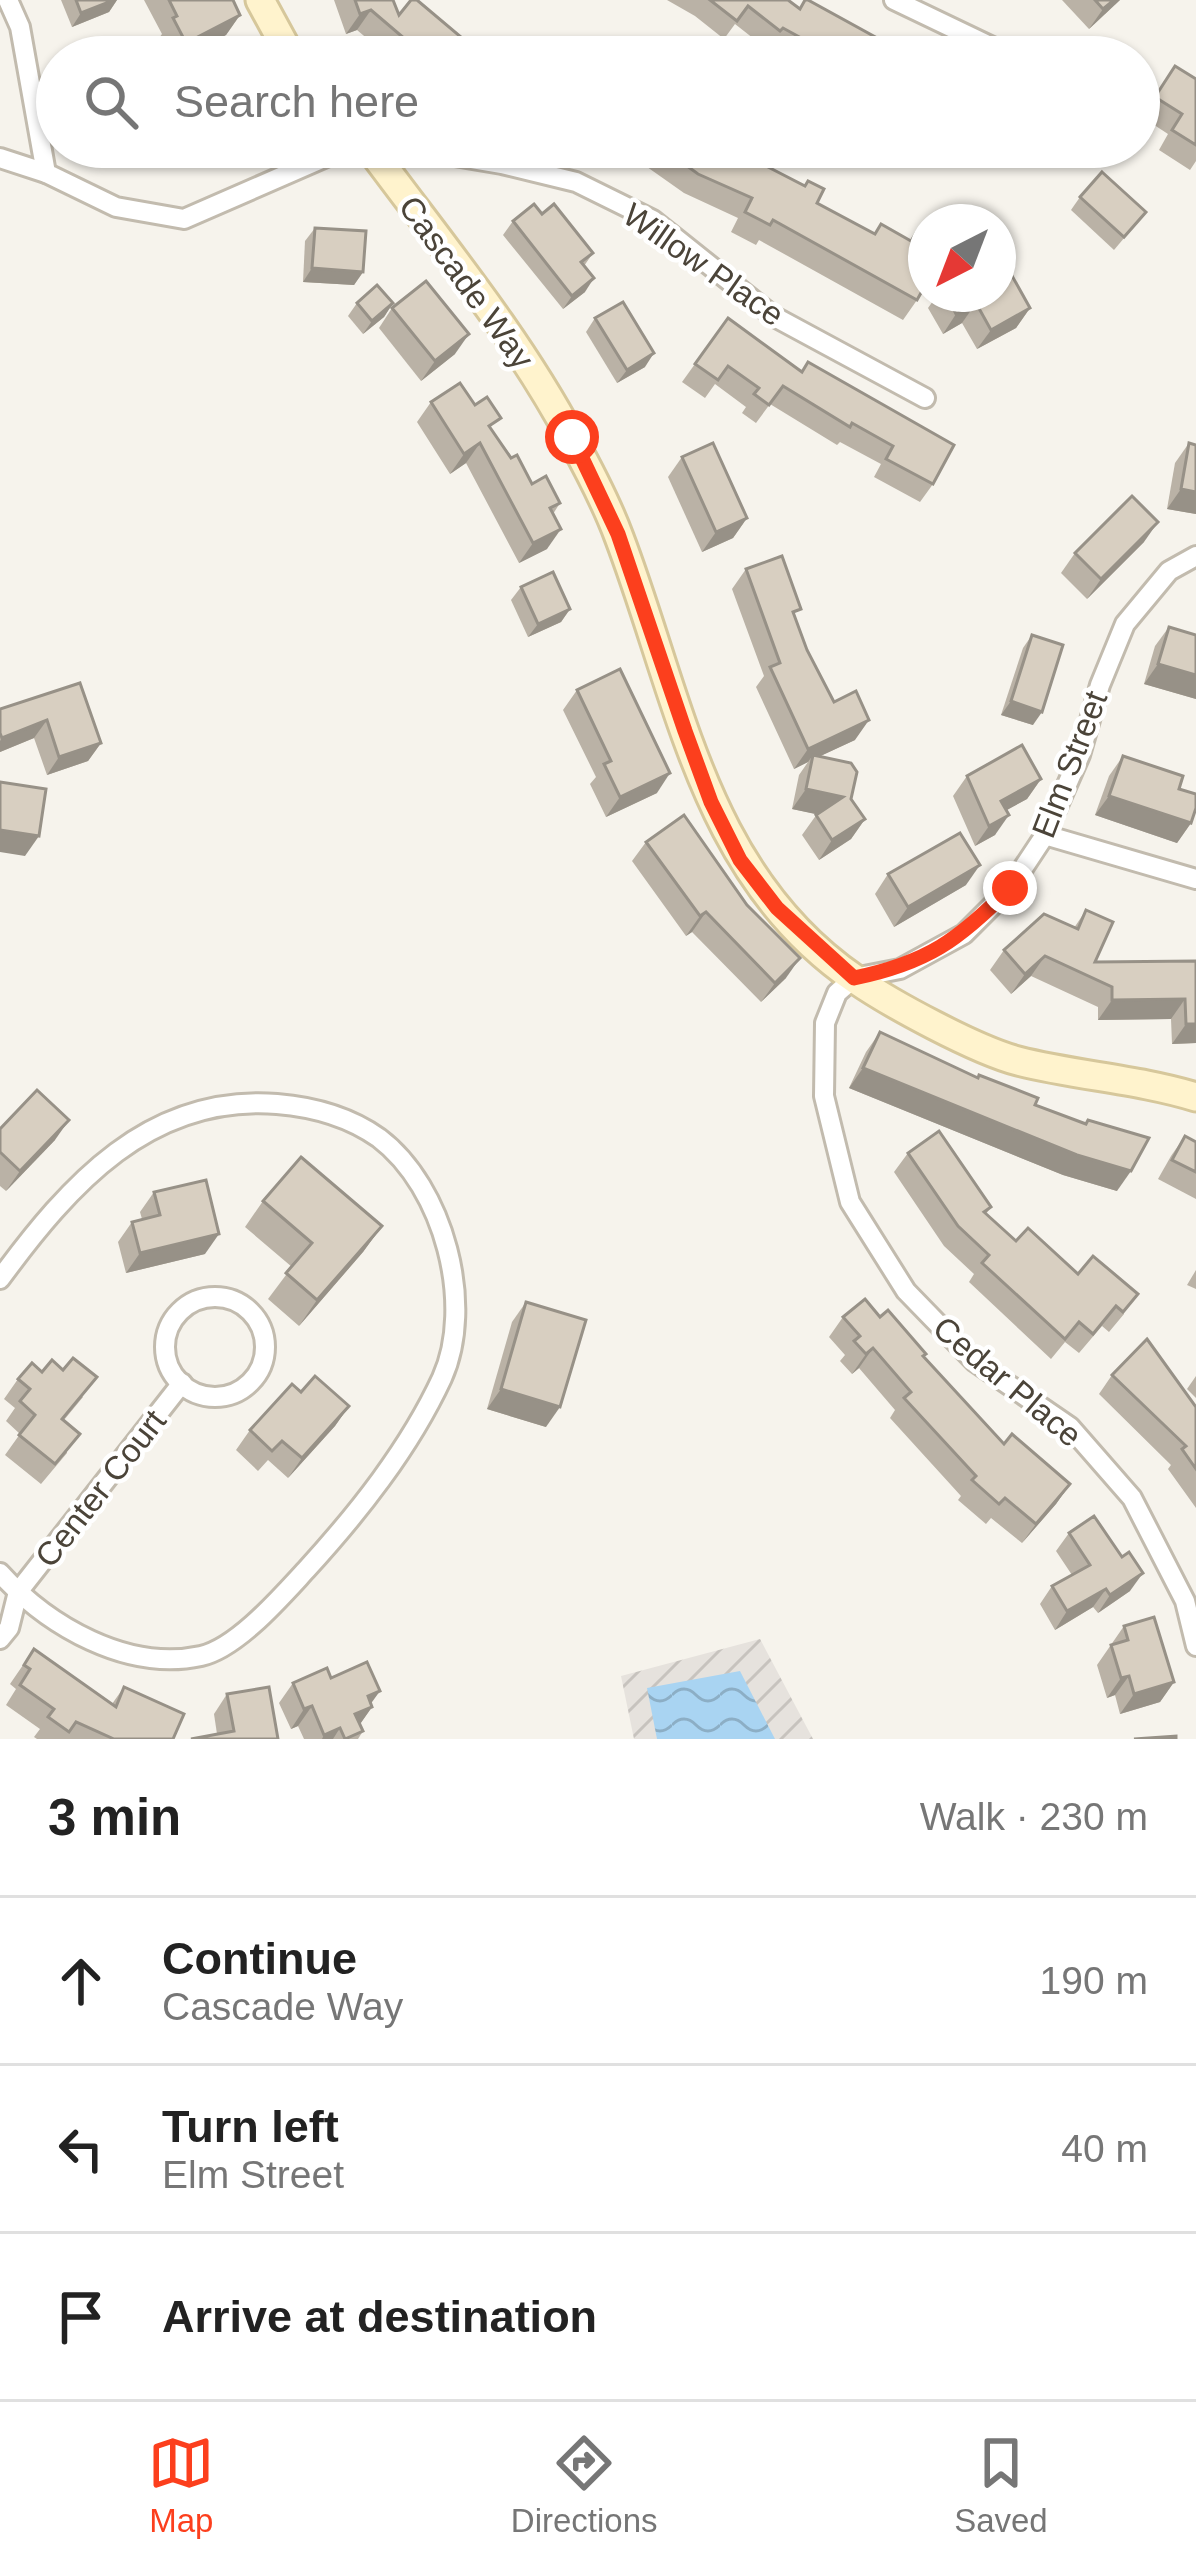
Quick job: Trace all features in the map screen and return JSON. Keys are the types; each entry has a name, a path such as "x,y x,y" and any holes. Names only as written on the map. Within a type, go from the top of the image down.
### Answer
{"street":[{"path":"8,0 20,27 36,117"},
{"path":"260,0 280,36"},
{"path":"894,0 969,36"},
{"path":"0,158 46,173 116,207 184,219 301,168"},
{"path":"45,168 46,173"},
{"name":"Cascade Way","path":"385,168 509,333 572,437 618,534 698,767 740,860 777,908 854,978 922,1018 1014,1060 1158,1085 1196,1097"},
{"name":"Willow Place","path":"518,168 576,182 653,220 773,316 925,398"},
{"name":"Elm Street","path":"854,978 900,969 964,934 1010,888 1046,836 1125,624 1169,571 1196,556"},
{"path":"1046,836 1196,879"},
{"name":"Cedar Place","path":"854,978 837,993 825,1023 824,1096 850,1202 906,1291 974,1361 1070,1427 1132,1498 1185,1601 1196,1646"},
{"path":"0,1280 51,1210 105,1158 181,1116 245,1102 320,1108 380,1139 422,1186 446,1246 458,1307 444,1374 357,1514 262,1619 205,1655 146,1658 81,1637 9,1597 0,1573"},
{"name":"Center Court","path":"219,1297 249,1310 265,1340 265,1358 258,1374 231,1394 196,1393 182,1383 166,1357 166,1341 178,1313 204,1298 219,1297"},
{"name":"Center Court","path":"0,1640 10,1628 9,1597 182,1383"}],"shaded area":[{"path":"760,1639 813,1739 634,1739 621,1676"}],"water":[{"path":"740,1671 775,1739 657,1739 647,1688"}],"building":[{"path":"76,0 114,0 81,13"},
{"path":"169,0 233,0 240,15 200,36 182,36 173,18 177,16"},
{"path":"355,0 393,0 399,15 411,0 417,0 460,36 401,36 371,10 360,14"},
{"path":"710,0 788,0 800,9 808,0 874,36 798,36 783,28 780,31 748,6 737,21"},
{"path":"1175,66 1196,79 1196,145 1172,130 1182,114 1160,100 1160,89"},
{"path":"690,168 770,168 805,186 808,181 824,189 817,203 875,234 881,224 908,239 908,295 773,220 770,225 745,212 752,198"},
{"path":"1102,172 1146,212 1124,237 1080,197"},
{"path":"534,204 542,214 554,204 593,253 581,262 594,278 572,296 513,221"},
{"path":"315,228 366,231 363,272 312,268"},
{"path":"426,281 469,334 435,361 392,308"},
{"path":"1016,283 1030,308 991,330 981,312 1016,312"},
{"path":"377,285 393,303 372,321 357,303"},
{"path":"623,302 654,353 627,370 595,318"},
{"path":"728,318 802,372 808,362 954,445 933,484 886,459 893,446 852,423 850,427 783,386 769,405 754,394 759,388 728,366 718,380 695,364"},
{"path":"460,383 475,405 487,397 501,418 489,426 511,458 517,455 532,484 546,476 560,503 550,508 561,529 533,543 480,443 464,454 431,402"},
{"path":"713,443 747,518 716,532 682,457"},
{"path":"1189,443 1196,445 1196,492 1181,489"},
{"path":"1132,496 1158,522 1101,579 1075,553"},
{"path":"782,556 801,609 793,612 834,702 856,691 869,720 808,749 770,667 780,663 746,569"},
{"path":"553,572 570,609 538,624 521,587"},
{"path":"1169,627 1196,635 1196,675 1158,664"},
{"path":"1032,635 1063,645 1042,712 1011,701"},
{"path":"620,669 670,773 620,797 604,764 611,761 577,690"},
{"path":"80,683 101,743 59,757 47,720 2,738 0,709"},
{"path":"1022,745 1041,779 1001,801 1009,815 989,826 967,776"},
{"path":"813,755 851,763 857,772 851,799 865,819 832,840 816,815 843,797 806,789"},
{"path":"1123,756 1183,776 1179,789 1196,794 1191,823 1109,796"},
{"path":"0,782 46,789 39,836 0,830"},
{"path":"684,815 747,905 800,958 775,983 706,912 700,916 646,842"},
{"path":"960,833 980,865 908,907 888,874"},
{"path":"1086,910 1113,922 1095,962 1196,961 1196,1024 1186,1024 1185,999 1112,1000 1112,987 1045,956 1025,974 1004,950 1044,914 1078,929"},
{"path":"880,1032 978,1078 1038,1098 1035,1105 1086,1124 1088,1120 1149,1138 1131,1171 1077,1155 863,1068"},
{"path":"37,1090 69,1120 20,1171 0,1152 0,1129"},
{"path":"939,1131 991,1207 984,1212 1016,1241 1028,1228 1078,1274 1093,1256 1138,1294 1123,1312 1116,1306 1093,1334 1079,1322 1065,1339 982,1263 989,1255 958,1226 908,1153"},
{"path":"1185,1136 1196,1142 1196,1172 1172,1160"},
{"path":"301,1157 382,1226 317,1300 286,1273 312,1243 263,1201"},
{"path":"206,1180 219,1234 140,1253 132,1222 160,1215 154,1192"},
{"path":"865,1299 880,1317 888,1310 926,1354 923,1356 1004,1444 1012,1434 1070,1484 1036,1524 1005,1498 999,1504 972,1480 976,1476 904,1398 911,1392 873,1348 866,1354 854,1341 860,1336 843,1317"},
{"path":"526,1302 586,1320 560,1407 501,1389"},
{"path":"1147,1339 1196,1407 1196,1469 1182,1449 1186,1446 1112,1375"},
{"path":"73,1358 97,1377 62,1419 80,1434 55,1464 19,1435 35,1415 20,1401 30,1389 18,1379 32,1363 42,1372 52,1360 63,1370"},
{"path":"315,1376 349,1406 302,1458 282,1441 272,1451 250,1430 292,1384 301,1392"},
{"path":"1094,1516 1122,1557 1129,1552 1143,1573 1110,1595 1106,1589 1067,1611 1052,1586 1090,1565 1069,1533"},
{"path":"1154,1617 1174,1682 1134,1694 1129,1676 1121,1678 1111,1645 1128,1640 1124,1626"},
{"path":"34,1649 116,1707 124,1687 184,1714 173,1739 114,1739 76,1722 69,1732 48,1717 54,1709 20,1685"},
{"path":"367,1662 380,1691 368,1696 372,1707 355,1714 363,1731 345,1739 340,1728 324,1735 312,1706 304,1709 293,1683 327,1668 331,1678"},
{"path":"269,1687 278,1739 191,1739 234,1731 227,1694"}],"route":[{"path":"572,437 618,534 711,802 740,860 777,908 854,978 900,969 964,934 1010,888"}]}
